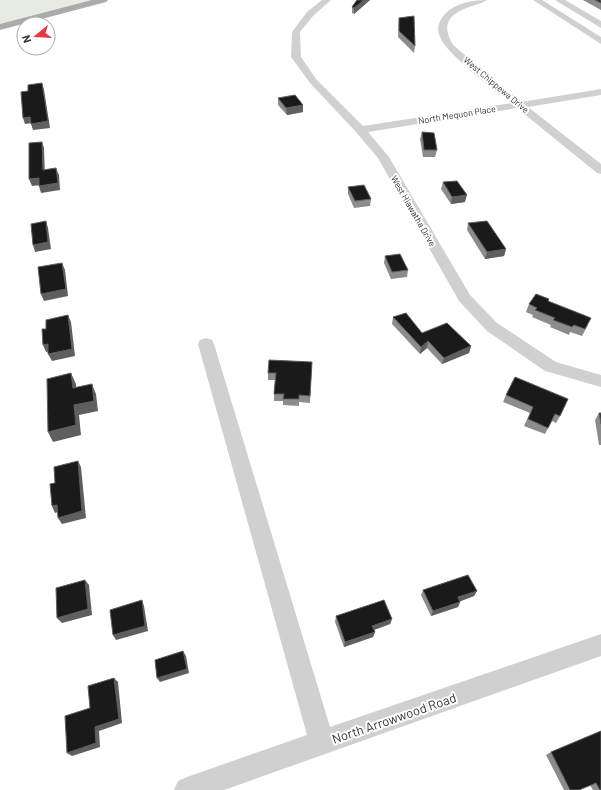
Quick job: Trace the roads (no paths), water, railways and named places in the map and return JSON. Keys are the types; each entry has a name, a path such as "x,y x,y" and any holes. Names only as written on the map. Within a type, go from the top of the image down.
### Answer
{"main road":[{"path":"0,27 95,1"}],"street":[{"name":"West Hiawatha Drive","path":"326,0 310,14 296,32 296,57 313,81 360,130 383,157 464,298 492,327 551,367 601,381"},
{"name":"West Chippewa Drive","path":"483,0 464,4 444,19 441,29 443,38 450,47 519,106 601,170"},
{"path":"536,0 601,41"},
{"path":"559,0 601,25"},
{"name":"North Mequon Place","path":"360,130 601,92"},
{"path":"206,344 322,743"},
{"name":"North Arrowwood Road","path":"187,790 601,645"}]}
